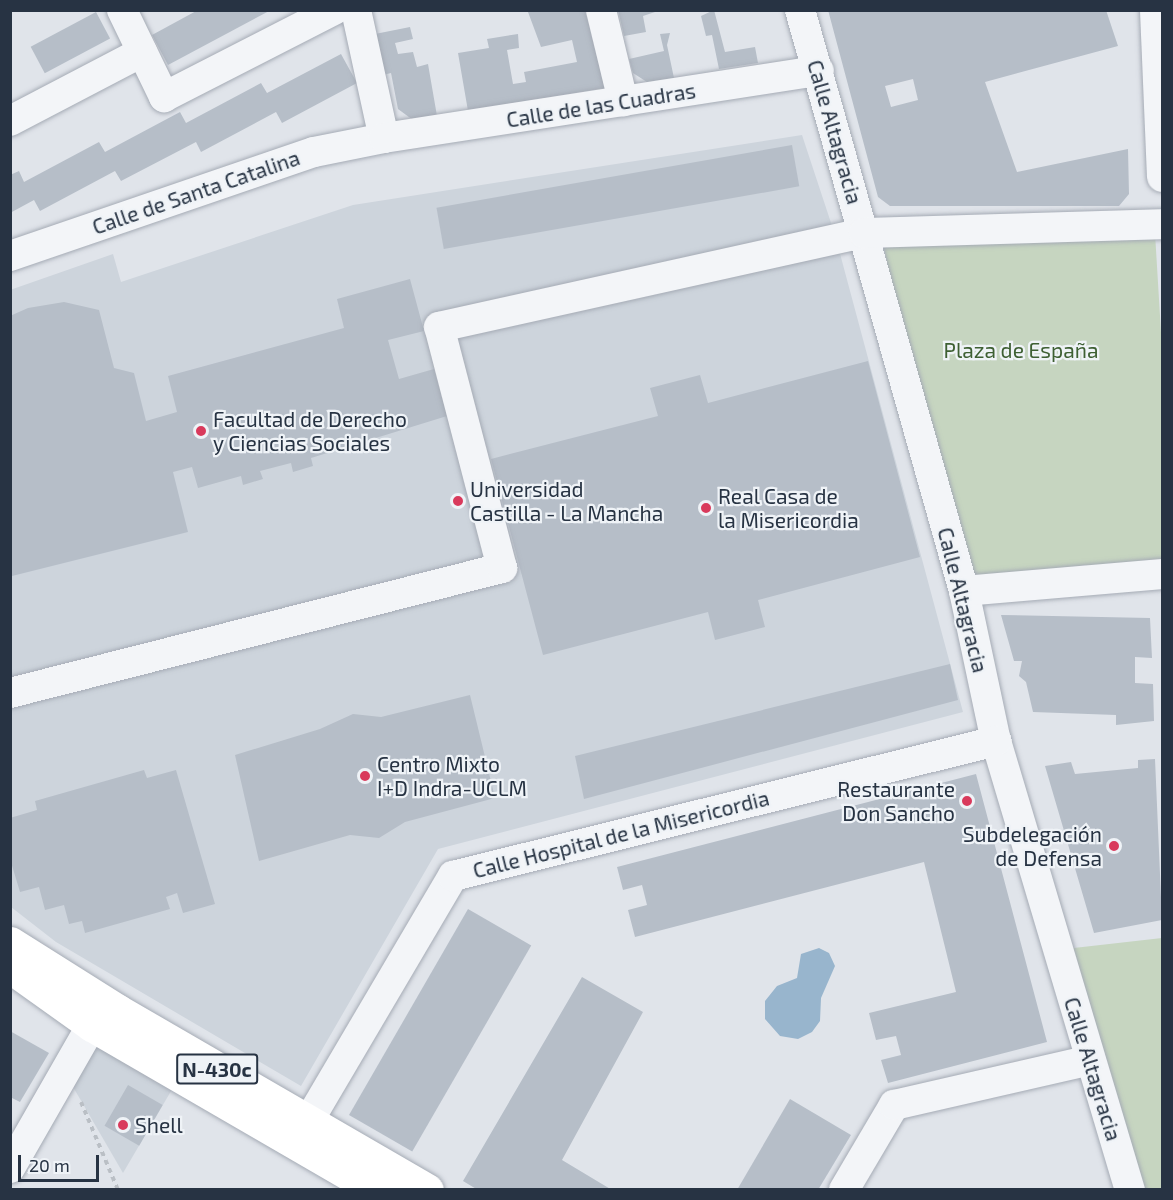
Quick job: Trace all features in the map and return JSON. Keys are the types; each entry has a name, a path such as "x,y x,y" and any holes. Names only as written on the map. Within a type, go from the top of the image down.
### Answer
{"highway":[{"name":"N-430c","path":"10,943 308,1122 427,1190"},
{"name":"N-430c","path":"10,967 92,1025 377,1190"}],"street":[{"path":"122,10 164,97 334,10"},
{"path":"356,10 384,138"},
{"path":"601,10 623,101"},
{"name":"Calle Altagracia","path":"800,10 964,591 996,741 1130,1190"},
{"path":"1137,10 1157,68"},
{"path":"1155,10 1162,177"},
{"path":"10,121 142,52"},
{"name":"Calle de las Cuadras","path":"384,138 819,71"},
{"name":"Calle de Santa Catalina","path":"10,256 314,152 384,138"},
{"path":"10,693 502,568 440,327 864,233 1162,225"},
{"path":"964,591 1162,574"},
{"name":"Calle Hospital de la Misericordia","path":"308,1122 453,876 996,741"},
{"path":"10,1168 92,1025"},
{"path":"844,1190 894,1105 1090,1060"}],"path":[{"path":"66,1071 104,1148 118,1190"}],"shaded area":[{"name":"Universidad Castilla - La Mancha","path":"802,135 835,235 963,712 438,849 301,1086 56,942 11,907 10,290 113,254 121,282 353,205"},
{"name":"Shell","path":"91,1037 174,1086 123,1173 69,1080"}],"green space":[{"name":"Plaza de España","path":"1155,233 1162,349 1162,572 1084,565 964,591 931,475 883,243"},
{"path":"1162,938 1162,1189 1136,1189 1065,949"}],"water":[{"path":"819,948 829,953 835,966 821,998 820,1021 812,1032 798,1039 780,1036 765,1019 765,1001 777,986 797,978 801,954"}],"building":[{"path":"198,10 271,10 168,65 152,35"},
{"path":"585,10 605,88 468,111 458,53 489,48 487,39 518,34 519,48 507,50 513,84 526,82 524,72 577,62 572,40 541,47 528,12"},
{"path":"618,10 658,11 643,16 646,32 624,36"},
{"path":"714,10 725,52 755,47 758,63 719,69 712,35 706,36 701,16"},
{"path":"828,10 1106,10 1118,46 985,82 1017,172 1128,149 1129,194 1119,206 890,206 878,197","holes":["913,79 918,100 891,107 885,86"]},
{"path":"96,12 110,38 45,73 31,47"},
{"path":"410,27 413,39 395,43 398,54 413,52 417,67 428,64 437,116 413,120 398,109 391,73 383,75 375,34"},
{"path":"670,33 667,45 674,78 647,82 633,73 629,59 664,51 660,34"},
{"path":"341,54 357,83 282,123 276,112 201,152 196,142 121,181 115,171 40,211 34,200 10,213 10,175 19,171 24,182 99,142 105,152 180,112 186,123 261,83 267,93"},
{"path":"792,145 799,186 444,249 436,208"},
{"name":"Facultad de Derecho y Ciencias Sociales","path":"410,279 424,331 388,340 399,379 434,369 447,416 311,458 313,466 293,472 291,463 260,471 263,479 243,485 241,476 198,488 192,467 173,472 188,532 12,576 10,316 28,308 64,302 99,310 114,368 134,373 146,421 177,412 168,376 344,328 337,299"},
{"name":"Real Casa de la Misericordia","path":"868,361 920,557 758,600 765,627 715,640 708,612 543,655 491,459 658,416 650,388 700,375 708,403"},
{"path":"1001,615 1150,618 1152,658 1135,657 1135,683 1153,684 1154,721 1116,725 1116,715 1033,712 1026,682 1019,676 1022,661 1014,661"},
{"path":"950,664 958,700 584,799 575,756"},
{"name":"Centro Mixto I+D Indra-UCLM","path":"470,695 495,798 405,822 379,838 350,835 259,861 235,755 320,729 353,714 381,717"},
{"name":"Subdelegación de Defensa","path":"1155,759 1162,920 1094,933 1045,766 1071,762 1075,774 1138,768 1138,760"},
{"path":"144,770 147,778 176,770 215,904 183,913 177,893 166,897 170,909 85,933 82,921 69,924 64,905 45,910 39,887 20,892 10,859 10,818 37,810 35,801"},
{"path":"976,774 1047,1042 888,1083 881,1060 901,1055 896,1036 876,1040 869,1013 956,992 924,862 635,937 628,910 647,905 642,885 623,890 617,867"},
{"path":"468,909 531,945 412,1152 349,1115"},
{"path":"582,977 643,1012 562,1160 612,1190 478,1190 463,1181"},
{"path":"10,1031 49,1053 20,1102 10,1097"},
{"path":"128,1085 163,1105 139,1146 105,1126"},
{"path":"790,1099 851,1135 818,1190 737,1190"}],"place":[{"name":"Facultad de Derecho y Ciencias Sociales","path":"201,431"},
{"name":"Universidad Castilla - La Mancha","path":"458,501"},
{"name":"Real Casa de la Misericordia","path":"706,508"},
{"name":"Centro Mixto I+D Indra-UCLM","path":"365,776"},
{"name":"Restaurante Don Sancho","path":"967,801"},
{"name":"Subdelegación de Defensa","path":"1114,846"},
{"name":"Shell","path":"123,1125"}]}
